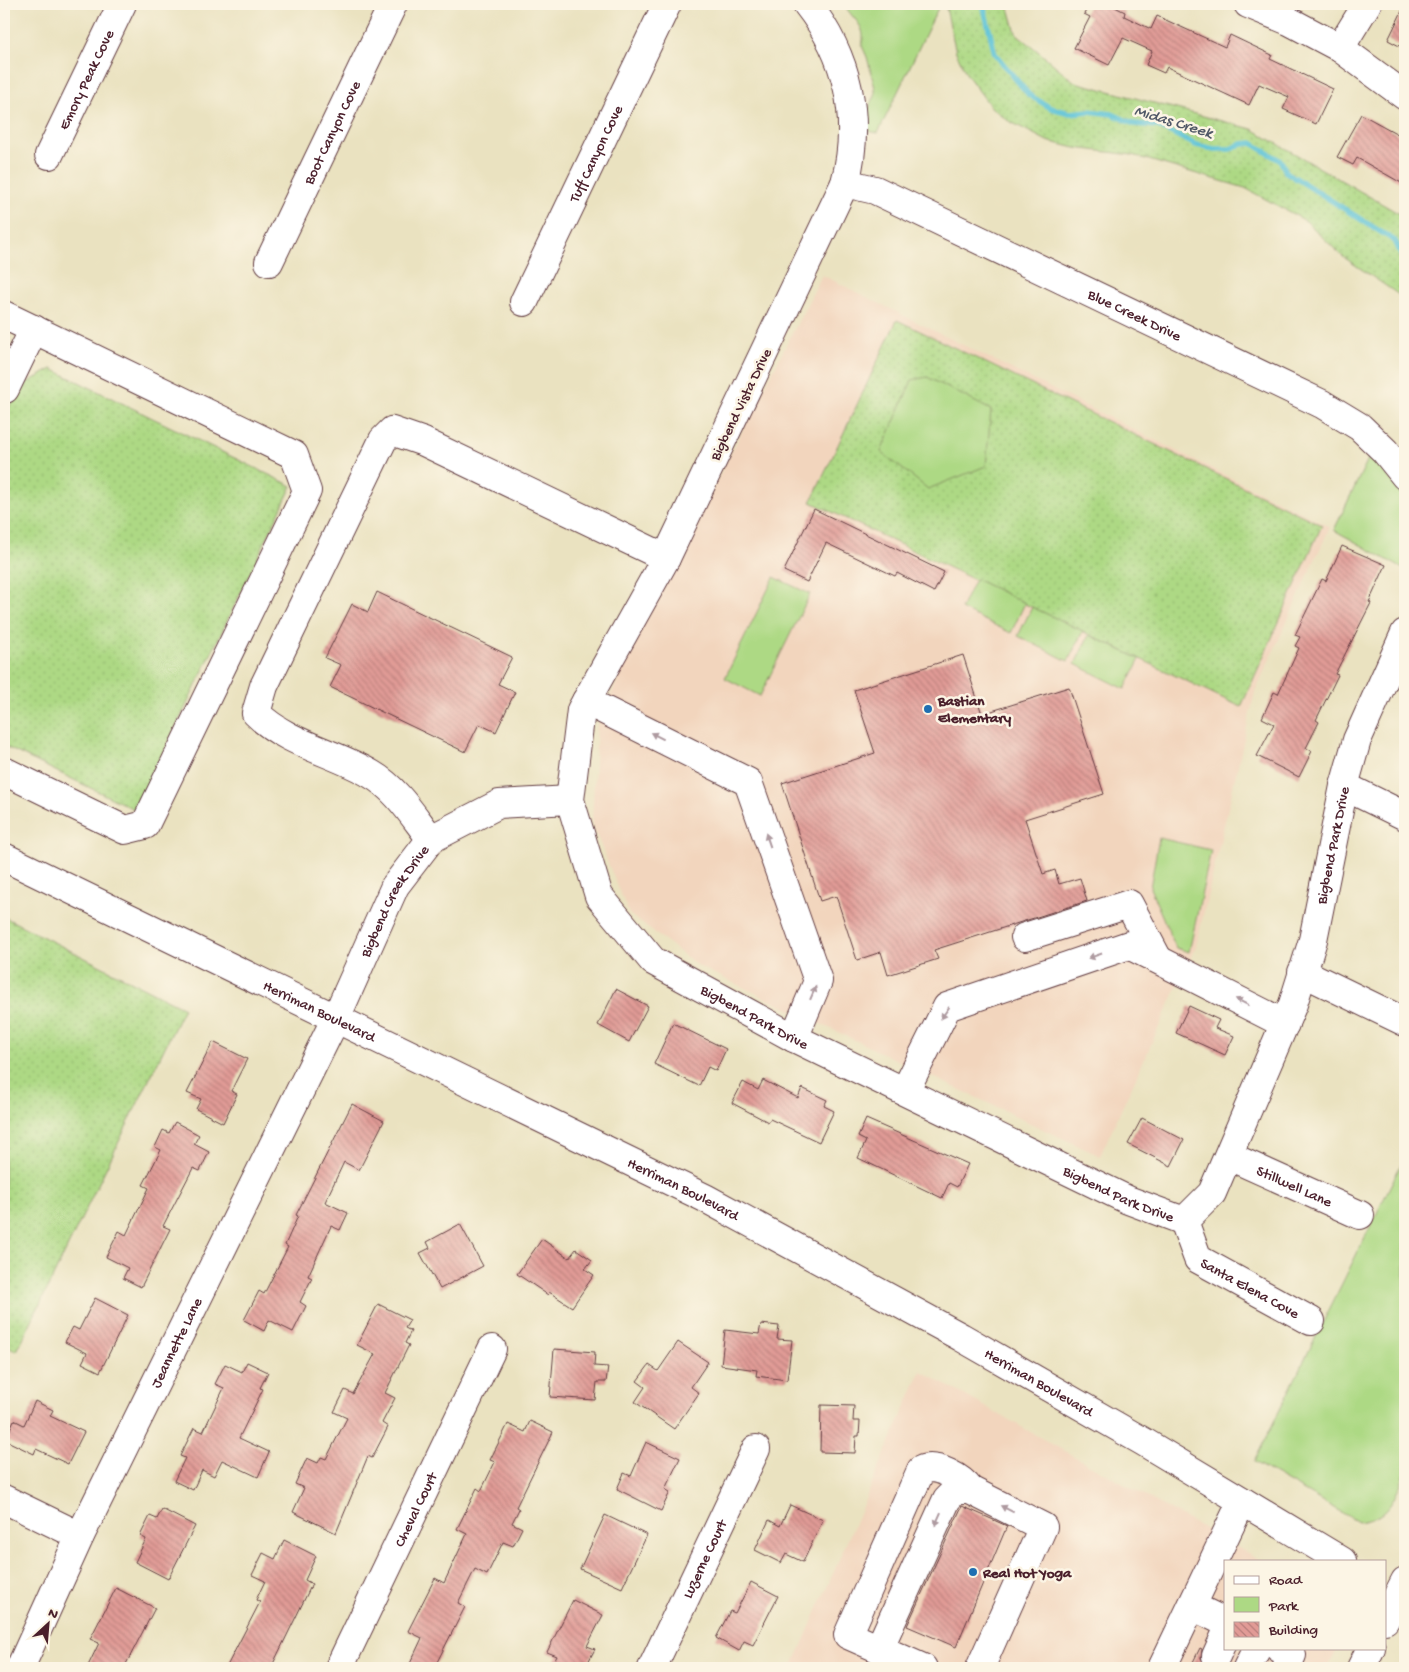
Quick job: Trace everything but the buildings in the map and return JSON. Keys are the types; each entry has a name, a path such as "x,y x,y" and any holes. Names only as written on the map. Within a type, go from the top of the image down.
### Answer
{"street":[{"name":"Emory Peak Cove","path":"49,155 122,4"},
{"name":"Boot Canyon Cove","path":"270,262 393,4"},
{"name":"Tuff Canyon Cove","path":"524,302 667,4"},
{"name":"Bigbend Vista Drive","path":"570,800 581,710 666,558 845,183 853,144 852,109 849,91 840,57 832,41 807,4"},
{"path":"1248,4 1340,48 1405,96"},
{"path":"1340,48 1367,4"},
{"name":"Blue Creek Drive","path":"845,183 875,190 1322,404 1360,427 1385,451 1405,476"},
{"path":"4,315 294,455 307,491 144,825 125,830 4,771"},
{"path":"4,389 34,329"},
{"path":"431,839 389,786 371,774 271,728 256,713 264,686 383,440 392,431 424,442 666,558"},
{"name":"Bigbend Park Drive","path":"570,800 599,896 653,961 794,1038 1128,1200 1184,1221 1212,1193 1285,1024 1313,940 1344,786 1357,740 1405,633"},
{"path":"586,701 748,782 818,981 794,1038"},
{"path":"1344,786 1405,816"},
{"name":"Bigbend Creek Drive","path":"336,1018 394,886 431,839 499,804 570,800"},
{"name":"Herriman Boulevard","path":"4,857 705,1198 961,1337 1340,1560"},
{"path":"1025,936 1129,904 1158,959"},
{"path":"905,1091 947,1007 1129,945 1285,1024"},
{"path":"1302,972 1405,1022"},
{"name":"Jeannette Lane","path":"20,1668 80,1536 336,1018"},
{"name":"Stillwell Lane","path":"1229,1156 1360,1215"},
{"name":"Santa Elena Cove","path":"1184,1221 1198,1259 1312,1320"},
{"name":"Cheval Court","path":"338,1668 492,1349"},
{"name":"Luzerne Court","path":"652,1668 756,1449"},
{"path":"923,1668 848,1635 921,1470 934,1468 965,1483 970,1490"},
{"path":"879,1649 947,1499 956,1490 970,1490 1043,1527 980,1668"},
{"path":"4,1499 80,1536"},
{"path":"1162,1668 1242,1501"},
{"path":"1386,1618 1399,1590"},
{"path":"1192,1606 1224,1622"},
{"path":"1247,1668 1256,1650"},
{"path":"1283,1650 1292,1655 1286,1668"},
{"path":"1361,1668 1370,1650"}],"shaded area":[{"name":"Bastian Elementary","path":"822,275 1330,527 1255,692 1196,946 1100,1156 700,967 629,914 592,824 597,726 635,641"},
{"path":"921,1371 1260,1560 1224,1560 1224,1650 1337,1650 1328,1668 792,1668"}],"green space":[{"path":"844,4 940,4 878,133 868,131 867,111 875,96 875,88 867,57 862,46 863,33"},
{"path":"945,4 1008,4 1016,33 1075,82 1252,129 1405,217 1405,299 1342,256 1306,221 1245,188 1132,155 1075,148 1047,141 1007,120 991,107 967,75 956,52"},
{"path":"897,320 1322,525 1241,707 811,502"},
{"path":"52,369 292,486 136,810 4,746 4,418 19,387"},
{"path":"927,377 991,410 986,466 928,489 881,452 912,380"},
{"path":"1370,455 1405,496 1405,570 1334,530"},
{"path":"774,577 810,594 760,696 725,678"},
{"path":"975,579 1025,603 1011,633 961,609"},
{"path":"1032,607 1083,631 1068,661 1018,636"},
{"path":"1089,635 1140,659 1125,689 1075,664"},
{"path":"1159,838 1211,850 1189,952 1176,948 1150,888"},
{"path":"4,917 184,1008 17,1351 4,1344"},
{"path":"1405,1156 1405,1474 1393,1500 1384,1512 1369,1520 1358,1522 1254,1462"}],"waterway":[{"name":"Midas Creek","path":"983,4 995,54 1029,95 1051,108 1070,113 1089,111 1112,114 1134,124 1158,126 1196,145 1214,149 1230,149 1242,144 1252,143 1281,161 1286,172 1395,241 1405,262"}],"place":[{"name":"Bastian Elementary","path":"928,709"},
{"name":"Real Hot Yoga","path":"973,1572"}]}
